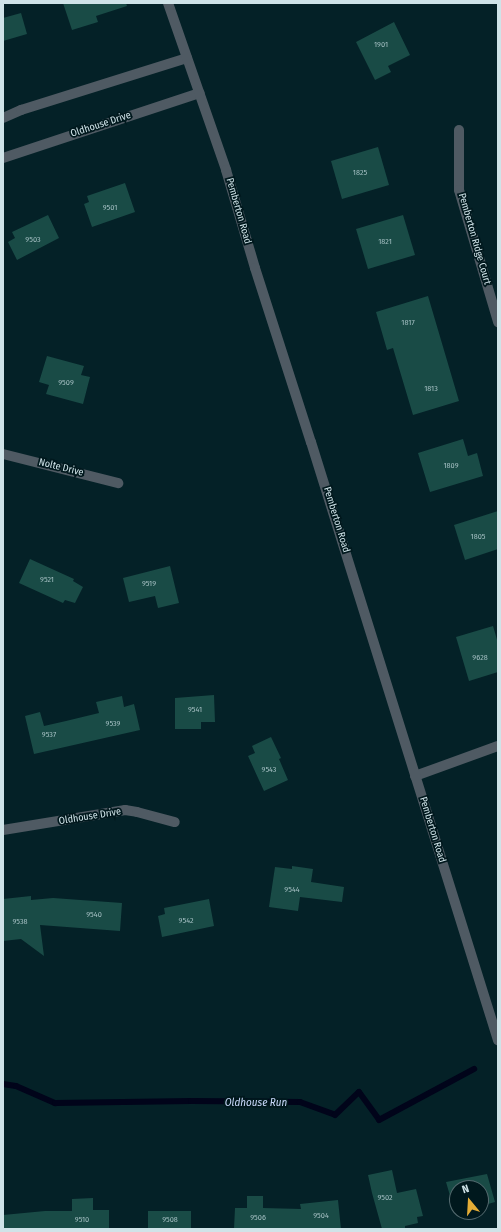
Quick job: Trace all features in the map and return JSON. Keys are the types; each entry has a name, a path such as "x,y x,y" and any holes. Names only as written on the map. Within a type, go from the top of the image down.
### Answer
{"street":[{"name":"Pemberton Road","path":"168,3 226,170 255,268 498,1040"},
{"path":"3,118 21,110 187,58"},
{"name":"Oldhouse Drive","path":"3,158 200,93"},
{"name":"Pemberton Ridge Court","path":"459,130 459,190 498,322"},
{"name":"Nolte Drive","path":"3,454 118,482"},
{"path":"415,776 498,746"},
{"name":"Oldhouse Drive","path":"3,830 125,810 176,822"}],"building":[{"path":"63,3 126,3 127,6 96,16 98,22 72,30"},
{"path":"21,13 27,34 3,41 3,18"},
{"path":"394,22 410,55 388,66 391,72 375,80 356,42"},
{"path":"378,147 389,185 342,199 331,161"},
{"path":"125,183 135,212 92,227 84,204 89,202 87,196"},
{"path":"48,215 59,238 17,260 8,242 15,238 12,232"},
{"path":"403,215 415,255 368,269 356,229"},
{"path":"428,296 459,401 413,415 393,348 387,350 376,312"},
{"path":"47,356 84,366 81,375 90,377 83,404 46,394 49,385 39,382"},
{"path":"463,439 468,456 477,453 483,476 430,492 418,453"},
{"path":"498,511 498,549 465,560 454,525"},
{"path":"30,559 74,579 73,581 83,587 75,603 65,600 63,603 19,583"},
{"path":"170,566 179,603 158,608 155,596 129,602 123,578"},
{"path":"493,626 498,643 498,672 469,681 456,637"},
{"path":"214,695 215,722 201,722 201,729 175,729 175,698"},
{"path":"122,696 124,707 134,704 140,730 34,754 25,716 40,712 44,726 99,713 96,702"},
{"path":"271,737 281,758 279,759 288,780 264,791 248,756 255,753 252,746"},
{"path":"292,866 313,869 311,882 344,887 342,902 300,897 298,911 269,907 275,867 292,869"},
{"path":"31,896 31,900 53,898 122,903 120,931 40,925 44,956 21,939 3,941 3,899"},
{"path":"209,899 214,926 162,937 158,916 165,914 164,908"},
{"path":"392,1170 397,1193 416,1189 423,1216 417,1217 418,1223 405,1226 405,1229 382,1229 368,1175"},
{"path":"487,1174 489,1180 456,1180"},
{"path":"449,1181 449,1192 446,1182"},
{"path":"489,1181 495,1202 489,1204"},
{"path":"247,1196 263,1196 263,1208 301,1209 300,1204 338,1200 341,1229 234,1229 235,1208 247,1208"},
{"path":"93,1198 93,1210 109,1210 109,1229 3,1229 3,1215 45,1211 72,1211 72,1199"},
{"path":"148,1211 191,1211 191,1229 148,1229"}],"waterway":[{"name":"Oldhouse Run","path":"3,1084 16,1086 55,1103 191,1101 300,1102 335,1115 359,1092 379,1120 474,1069"}]}
